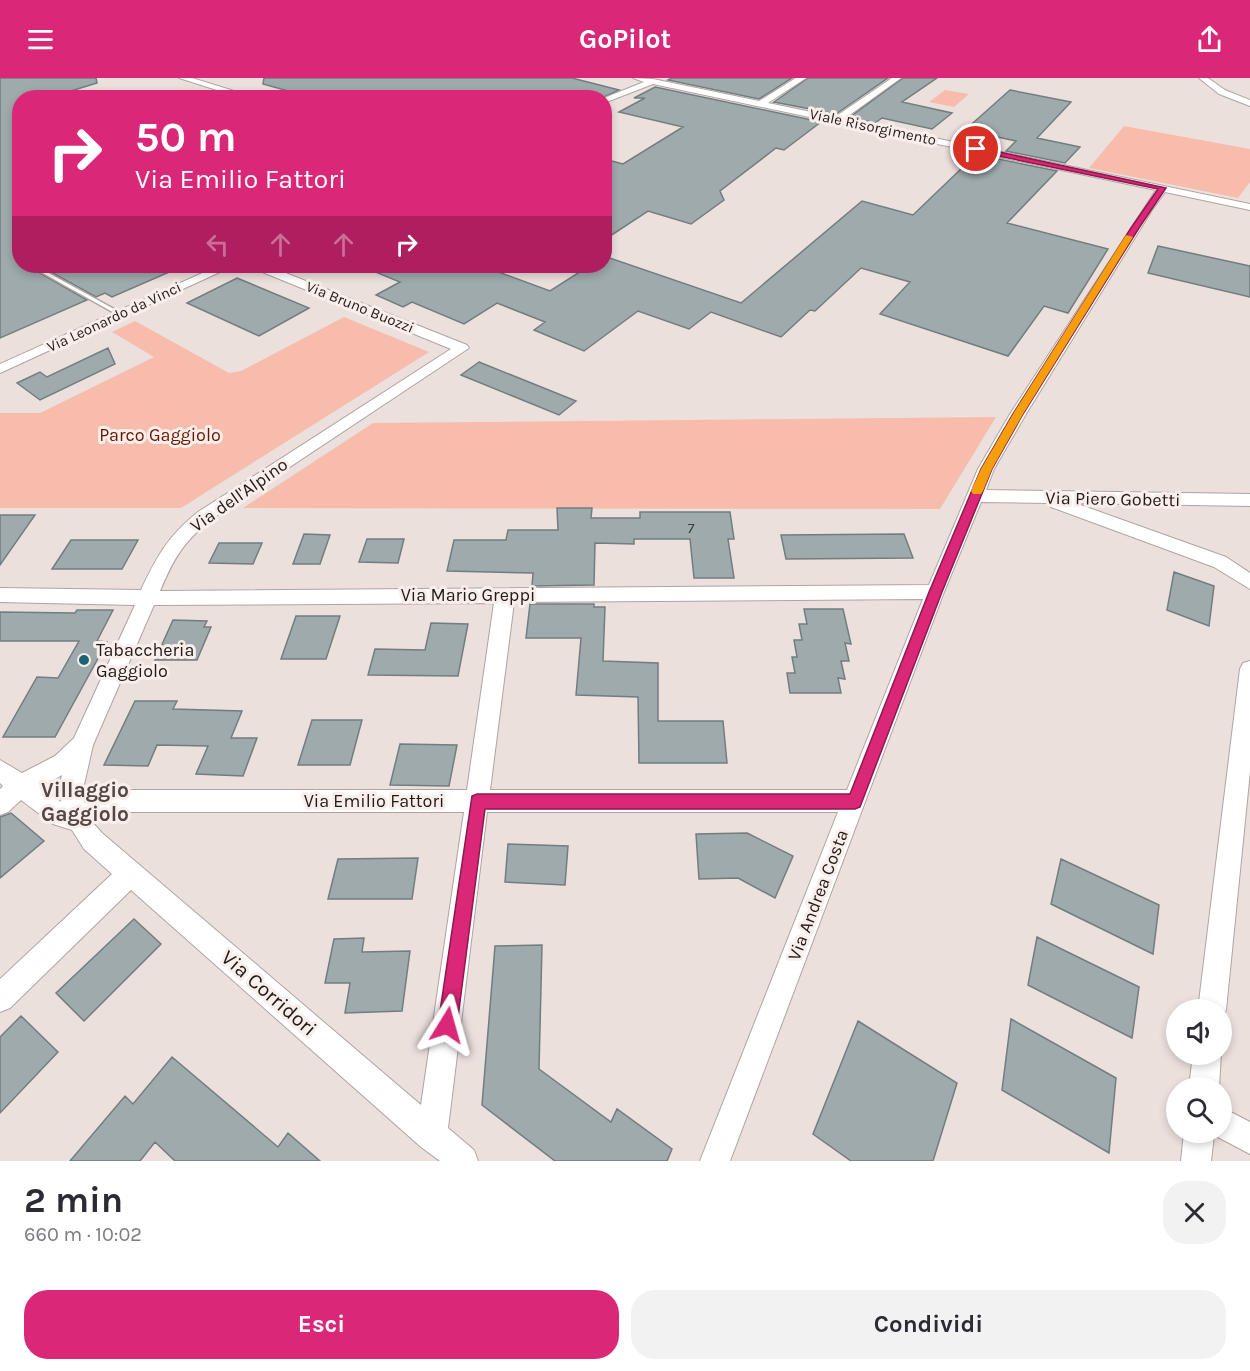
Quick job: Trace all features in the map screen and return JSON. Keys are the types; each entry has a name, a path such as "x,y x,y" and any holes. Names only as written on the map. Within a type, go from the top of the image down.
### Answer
{"street":[{"path":"183,78 225,90"},
{"name":"Viale Risorgimento","path":"637,78 1250,207"},
{"path":"760,104 802,78"},
{"path":"837,120 897,78"},
{"path":"1203,78 1222,92 1250,103"},
{"path":"612,98 655,80"},
{"name":"Via Andrea Costa","path":"715,1161 935,592 986,469 1147,209 1163,188"},
{"name":"Via Leonardo da Vinci","path":"0,369 210,273"},
{"name":"Via Bruno Buozzi","path":"275,273 462,348"},
{"name":"Via dell'Alpino","path":"79,821 73,805 71,789 82,745 147,597 167,554 175,543 198,521 230,497 462,348"},
{"name":"Via Piero Gobetti","path":"975,496 1250,500"},
{"path":"1043,498 1220,562 1250,582"},
{"name":"Via Mario Greppi","path":"0,595 147,597 935,592"},
{"path":"432,1136 505,595"},
{"path":"1213,999 1248,705 1250,669"},
{"path":"0,804 19,787 63,763 82,745"},
{"path":"0,770 19,787 61,816 79,821"},
{"name":"Via Emilio Fattori","path":"79,821 103,804 126,801 855,801"},
{"name":"Via Corridori","path":"79,821 93,841 463,1161"},
{"path":"0,998 131,873"},
{"path":"1232,1128 1250,1139"},
{"path":"1196,1161 1198,1143"}],"lane":[{"path":"46,273 120,314"}],"green space":[{"path":"945,90 969,94 954,107 929,102"},
{"path":"1124,126 1250,149 1250,182 1238,198 1089,168"},
{"name":"Parco Gaggiolo","path":"344,317 429,352 181,508 0,508 0,413 40,413 154,357 112,332 135,321 229,373 241,371"},
{"path":"996,417 940,509 243,508 373,423"}],"building":[{"path":"0,78 96,78 97,83 74,90 12,90 12,273 40,273 87,300 0,338"},
{"path":"264,78 572,78 619,90 612,93 612,90 284,90 263,84"},
{"path":"672,78 792,78 759,99 668,80"},
{"path":"808,78 888,78 836,114 774,102"},
{"path":"903,78 937,78 902,102 952,113 932,129 882,118 875,123 850,117"},
{"path":"655,87 821,122 784,150 776,148 720,191 724,200 691,224 648,211 612,235 612,161 623,164 683,127 619,112 645,98 634,98"},
{"path":"1010,90 1071,102 1037,138 1080,147 1065,163 1006,151 1016,141 965,130"},
{"path":"998,159 1057,171 1007,223 1108,249 1068,313 1044,306 1008,356 880,314 910,282 861,268 815,311 810,310 781,337 711,312 689,329 638,311 584,351 534,330 545,322 497,303 464,324 412,302 403,307 376,295 400,282 378,273 501,273 550,291 578,273 612,273 612,259 741,303 862,201 913,215 964,166 985,171"},
{"path":"1158,246 1250,266 1250,297 1148,273"},
{"path":"53,273 167,273 112,297 105,293 96,297"},
{"path":"237,278 309,308 259,336 187,303"},
{"path":"108,348 115,364 40,400 17,383 40,372 47,377"},
{"path":"479,362 576,401 559,415 461,375"},
{"path":"557,508 592,508 591,518 640,518 640,512 730,512 734,539 728,539 734,578 694,578 690,539 634,539 634,544 595,543 594,585 532,586 533,573 447,571 454,540 506,540 508,530 558,530"},
{"path":"0,515 35,515 0,565"},
{"path":"304,534 330,535 320,564 293,564"},
{"path":"904,534 913,558 786,559 781,535"},
{"path":"367,539 404,539 398,563 359,562"},
{"path":"71,540 138,540 122,569 52,569"},
{"path":"219,543 262,543 253,564 209,563"},
{"path":"1174,572 1214,586 1209,626 1167,610"},
{"path":"530,604 594,604 594,607 605,607 603,661 658,663 658,721 723,721 727,763 639,763 638,697 576,695 581,638 526,638"},
{"path":"804,609 843,609 851,644 845,643 849,661 841,661 845,679 838,678 841,693 790,693 787,673 795,673 792,657 797,657 794,640 802,640 799,624 807,624"},
{"path":"77,610 113,610 97,641 107,642 55,737 3,737 37,677 58,678 79,641 0,641 0,612 75,613"},
{"path":"296,616 340,616 326,659 281,659"},
{"path":"173,620 207,621 204,627 211,627 197,660 155,660"},
{"path":"431,623 468,624 458,676 368,675 375,649 425,650"},
{"path":"135,701 177,701 173,709 242,711 231,738 257,738 243,776 196,774 208,746 157,745 148,766 104,765"},
{"path":"312,720 362,720 350,765 298,765"},
{"path":"400,744 457,745 449,786 390,785"},
{"path":"11,813 44,841 0,878 0,817"},
{"path":"747,833 793,856 775,898 738,878 699,879 696,834"},
{"path":"508,844 568,846 565,885 505,882"},
{"path":"418,858 412,899 328,899 338,859"},
{"path":"1061,859 1159,905 1153,954 1051,904"},
{"path":"134,919 161,944 84,1021 56,993"},
{"path":"1037,937 1139,987 1132,1038 1028,985"},
{"path":"364,938 362,952 410,951 402,1011 345,1013 350,983 325,983 334,939"},
{"path":"542,945 539,1069 611,1122 617,1109 672,1149 667,1161 555,1161 482,1105 495,946"},
{"path":"21,1016 58,1052 0,1113 0,1037"},
{"path":"1011,1019 1116,1078 1109,1153 1002,1090"},
{"path":"858,1021 957,1083 933,1161 851,1161 813,1134"},
{"path":"172,1057 278,1147 288,1133 320,1161 175,1161 155,1142 140,1161 70,1161 125,1096 133,1104"}],"slow traffic":[{"path":"977,491 986,469 1018,414 1129,237"}],"place":[{"name":"Tabaccheria Gaggiolo","path":"84,660"}],"district":[{"name":"Villaggio Gaggiolo","path":"85,802"}],"route":[{"path":"447,1025 477,802 855,801 935,592 986,469 1135,228 1163,188 976,149"}]}
